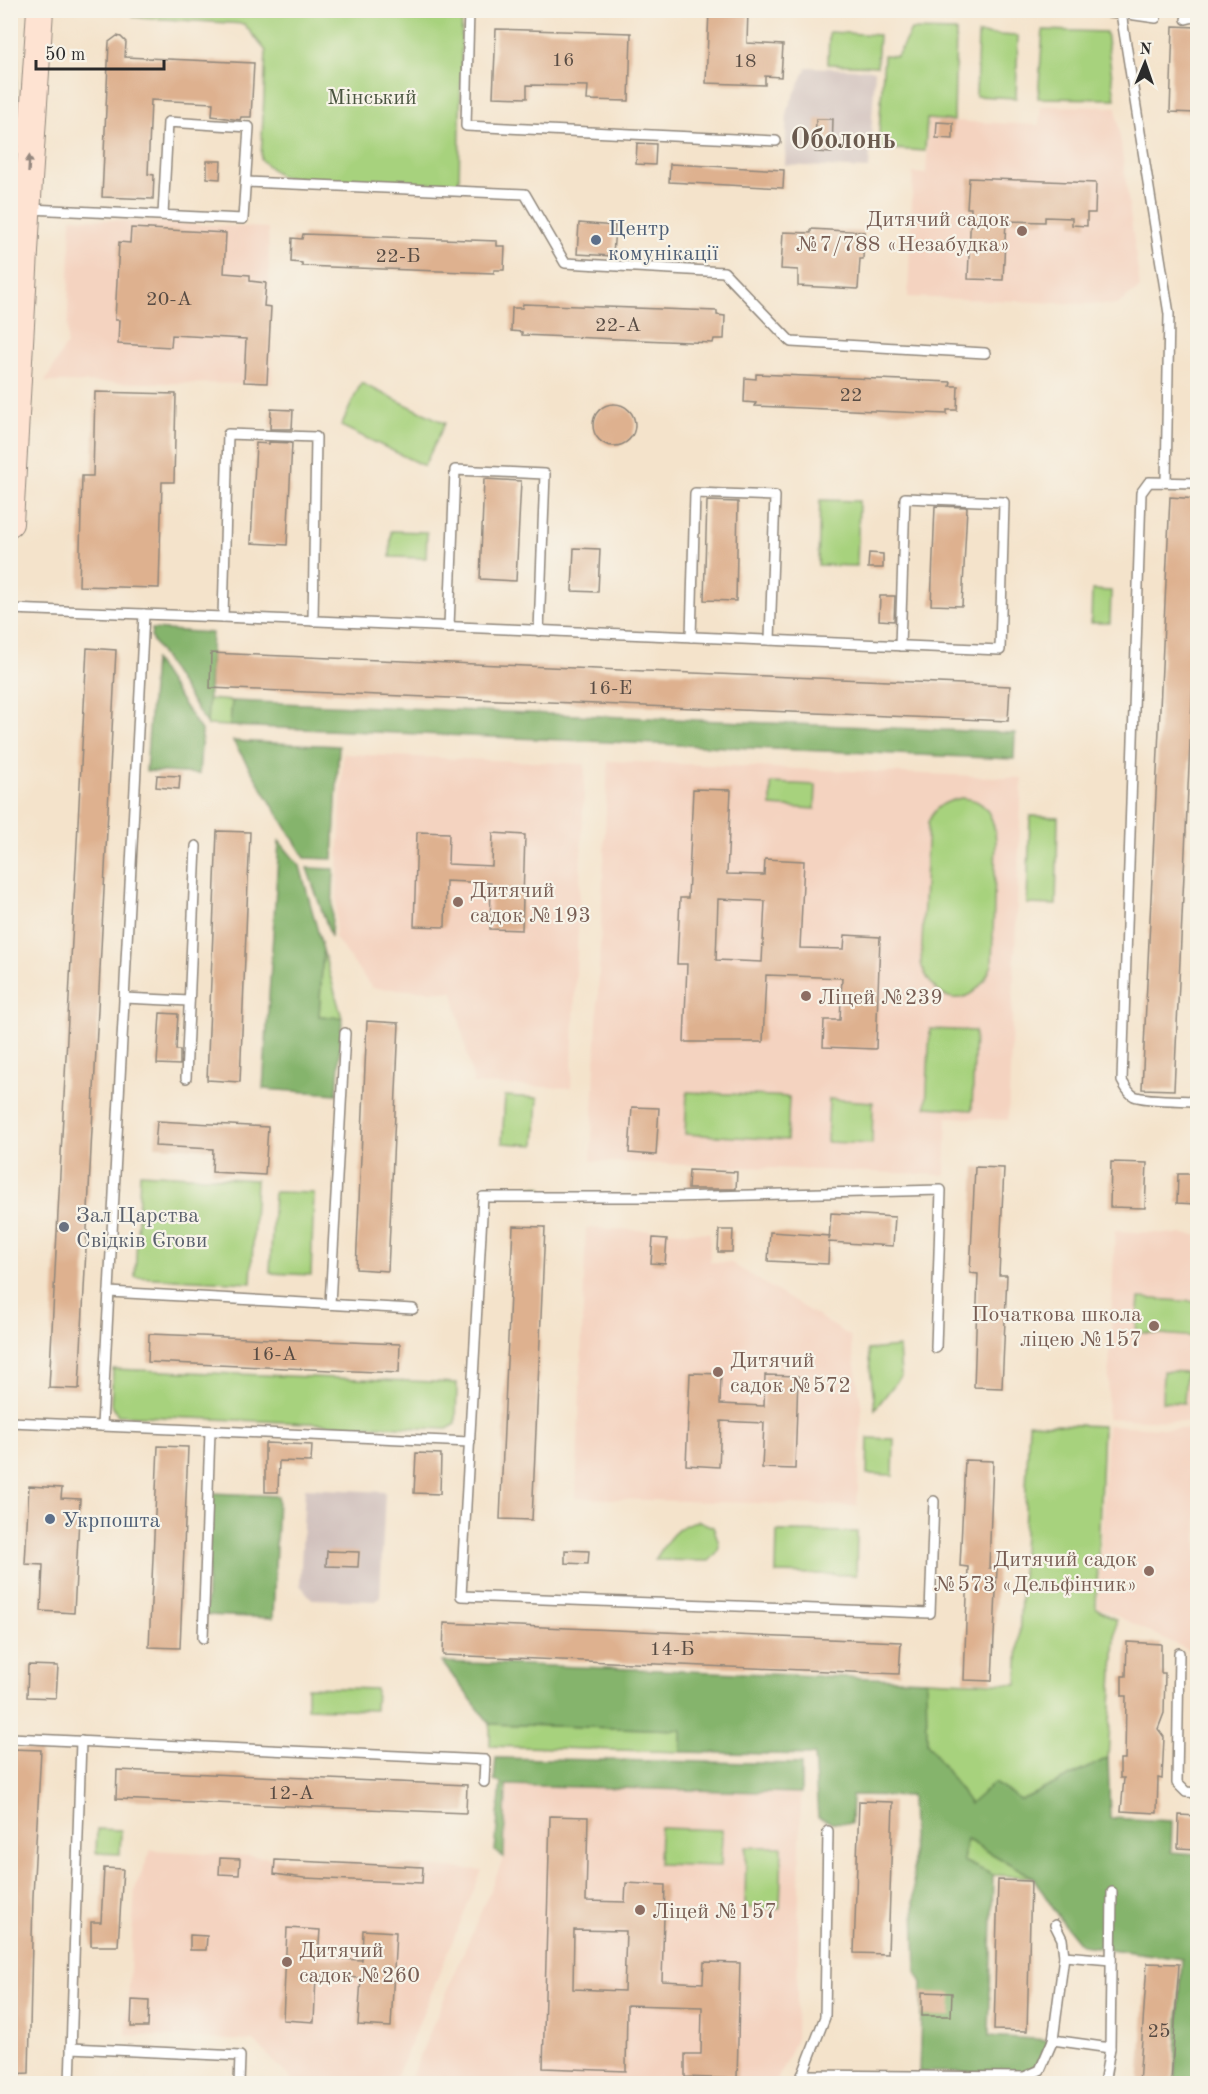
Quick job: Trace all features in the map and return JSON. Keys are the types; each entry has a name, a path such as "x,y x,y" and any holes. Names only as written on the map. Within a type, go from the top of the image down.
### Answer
{"main road":[{"path":"10,523 40,10"}],"lane":[{"path":"469,10 466,126 776,141"},
{"path":"1072,10 1156,18"},
{"path":"1121,13 1169,314 1166,482"},
{"path":"1186,20 1197,16"},
{"path":"27,209 243,219 249,127 168,122 163,215"},
{"path":"246,182 525,194 565,263 723,272 791,342 985,353"},
{"path":"223,618 228,434 316,437 313,621"},
{"path":"449,627 456,470 545,474 539,630"},
{"path":"1197,483 1149,482 1141,493 1122,1081 1126,1089 1134,1096 1197,1101"},
{"path":"691,637 696,493 775,496 770,640"},
{"path":"10,609 539,630 691,637 770,640 900,646 1000,650 1004,502 905,498 900,646"},
{"path":"102,1426 144,614"},
{"path":"186,1078 196,846"},
{"path":"124,998 189,1001"},
{"path":"330,1304 345,1033"},
{"path":"934,1501 930,1613 461,1596 483,1197 673,1197 941,1190 936,1348"},
{"path":"109,1292 413,1309"},
{"path":"10,1422 470,1442"},
{"path":"203,1638 210,1431"},
{"path":"1179,1653 1177,1783 1186,1792 1197,1793"},
{"path":"10,1738 485,1760 484,1782"},
{"path":"70,2084 81,1742"},
{"path":"828,1831 825,2017 800,2079 1024,2077 1040,2070 1053,2040 1064,1956 1062,1938 1055,1925"},
{"path":"1104,2084 1110,2048 1112,1892"},
{"path":"1064,1956 1111,1960"},
{"path":"1053,2040 1110,2048"},
{"path":"71,2048 240,2056 240,2084"}],"shaded area":[{"path":"807,67 875,70 869,169 785,165 787,110"},
{"name":"Дитячий садок №7/788 «Незабудка»","path":"1041,106 1116,107 1140,288 1117,305 908,297 913,173 926,174 929,120 1039,125"},
{"path":"71,218 268,228 272,384 45,382 67,343"},
{"name":"Дитячий садок №193","path":"343,754 585,764 571,1088 474,1084 453,992 372,988 335,938"},
{"name":"Ліцей №239","path":"608,761 1022,778 1008,1120 947,1117 945,1175 591,1161"},
{"name":"Дитячий садок №572","path":"586,1228 710,1233 710,1262 731,1263 850,1336 862,1409 857,1506 576,1498"},
{"name":"Початкова школа ліцею №157","path":"1115,1231 1197,1235 1197,1422 1107,1418"},
{"name":"Дитячий садок №573 «Дельфінчик»","path":"1107,1425 1197,1430 1197,1654 1098,1607"},
{"path":"305,1488 385,1492 380,1596 376,1601 312,1599 300,1585"},
{"name":"Ліцей №157","path":"506,1785 801,1793 796,2038 776,2083 408,2084 504,1857"},
{"name":"Дитячий садок №260","path":"151,1850 482,1870 394,2083 295,2083 254,2041 126,2035 135,1889"}],"green space":[{"name":"Мінський","path":"133,10 462,11 459,187 281,177 261,160 266,51 244,24 133,17"},
{"path":"911,30 956,31 954,121 927,119 925,151 878,148 884,55 897,56"},
{"path":"1043,30 1106,32 1115,99 1038,98"},
{"path":"829,32 879,35 877,66 828,64"},
{"path":"978,34 1018,36 1016,98 976,96"},
{"path":"11,57 17,57 15,106 11,106"},
{"path":"361,383 445,423 424,466 341,426"},
{"path":"820,500 859,501 857,566 818,565"},
{"path":"391,531 427,532 426,558 390,557"},
{"path":"1092,590 1111,591 1110,623 1091,623"},
{"path":"152,629 212,633 207,725 151,638"},
{"path":"154,660 202,732 199,774 146,771"},
{"path":"208,699 232,701 230,726 207,725"},
{"path":"232,701 1015,733 1014,759 230,726"},
{"path":"233,741 339,746 333,859 305,858"},
{"path":"771,783 816,785 815,809 771,806"},
{"path":"961,798 976,801 985,808 993,824 996,841 992,965 976,990 966,996 956,998 946,996 936,989 921,964 928,822 941,806"},
{"path":"1030,816 1058,817 1056,905 1027,904"},
{"path":"279,841 300,866 323,950 319,1016 342,1018 337,1094 263,1089"},
{"path":"307,868 334,869 331,937"},
{"path":"323,950 342,1018 319,1016"},
{"path":"930,1029 975,1031 972,1110 926,1107"},
{"path":"687,1092 789,1097 787,1140 685,1134"},
{"path":"505,1096 538,1098 535,1145 502,1143"},
{"path":"829,1099 873,1102 872,1144 827,1142"},
{"path":"140,1173 256,1180 251,1283 135,1277"},
{"path":"488,1185 542,1187 544,1195 486,1193"},
{"path":"274,1192 314,1193 311,1275 270,1273"},
{"path":"1139,1298 1197,1302 1197,1337 1136,1332"},
{"path":"899,1347 901,1376 875,1409 868,1350"},
{"path":"113,1369 457,1383 456,1424 447,1429 118,1415 111,1404"},
{"path":"1163,1371 1186,1372 1184,1403 1162,1402"},
{"path":"1029,1423 1103,1426 1096,1608 1116,1620 1108,1758 1021,1800 970,1805 927,1743 926,1680 1017,1684"},
{"path":"868,1438 894,1439 893,1475 867,1474"},
{"path":"211,1493 278,1496 273,1618 206,1615"},
{"path":"699,1521 713,1527 719,1542 717,1553 709,1561 655,1560 678,1529"},
{"path":"777,1531 857,1532 856,1575 776,1573"},
{"path":"442,1662 926,1680 927,1743 970,1804 994,1783 1021,1800 1108,1758 1110,1818 1172,1821 1171,1852 1197,1854 1197,2083 1174,2083 1182,1959 1081,1945 1060,1919 1033,1877 966,1839 963,1861 993,1875 989,2036 1049,2040 1037,2066 1024,2072 919,2072 922,1983 916,1972 911,1796 852,1795 851,1823 830,1822 818,1817 814,1755 681,1752 681,1730 490,1724"},
{"path":"307,1687 376,1689 375,1710 307,1708"},
{"path":"490,1724 682,1730 681,1752 490,1746"},
{"path":"496,1758 801,1764 801,1793 506,1785 504,1857 495,1851 501,1783 494,1781"},
{"path":"660,1828 722,1830 721,1866 659,1864"},
{"path":"97,1829 121,1830 120,1854 96,1853"},
{"path":"966,1839 1033,1877 993,1875 963,1861"},
{"path":"746,1847 782,1847 780,1909 745,1908"}],"building":[{"path":"709,10 748,10 747,43 783,45 781,77 765,76 765,85 706,83"},
{"path":"1173,26 1197,27 1197,113 1170,112"},
{"path":"496,29 631,33 629,101 587,100 588,86 527,85 527,98 493,97"},
{"path":"117,36 126,42 125,57 254,63 251,117 241,117 240,120 212,116 213,103 151,100 148,174 154,175 153,199 102,197 109,42"},
{"path":"816,119 833,119 832,153 815,152"},
{"path":"937,122 953,123 953,139 936,138"},
{"path":"637,143 656,144 655,165 636,164"},
{"path":"207,161 221,161 220,179 207,178"},
{"path":"670,164 784,170 783,188 669,182"},
{"path":"969,178 1096,183 1095,213 1087,213 1087,226 1072,225 1072,218 1045,217 1045,222 1006,221 1003,280 968,279 971,208 967,208"},
{"name":"Центр комунікації","path":"579,223 615,226 613,256 577,254"},
{"path":"131,228 226,233 224,273 250,275 250,281 266,283 264,306 271,307 267,383 244,382 246,339 172,335 171,347 118,344 119,320 115,320 119,242 130,243"},
{"path":"811,229 864,232 863,259 860,259 858,289 798,286 798,270 781,269 783,232 811,233"},
{"path":"303,234 497,241 497,246 505,246 504,270 494,270 494,273 302,266 302,263 291,262 292,238 302,239"},
{"path":"523,304 717,311 717,315 725,316 724,339 714,339 713,343 522,335 522,332 511,331 512,308 522,308"},
{"path":"756,374 951,382 950,386 958,386 957,410 947,410 947,414 755,406 756,403 744,402 745,378 756,379"},
{"path":"95,392 176,394 174,482 162,482 159,588 79,586 82,476 93,476"},
{"path":"614,404 629,410 635,425 629,440 614,446 599,440 593,425 599,410"},
{"path":"271,409 293,410 292,429 270,429"},
{"path":"269,442 292,443 287,545 251,543 256,443 269,444"},
{"path":"484,479 521,481 516,581 480,579"},
{"path":"1170,497 1197,499 1197,593 1174,1090 1142,1089"},
{"path":"707,501 738,502 736,601 704,600"},
{"path":"935,506 967,507 962,606 931,605"},
{"path":"574,548 600,549 598,592 572,591"},
{"path":"869,553 883,554 883,568 868,568"},
{"path":"880,596 895,596 894,621 879,620"},
{"path":"87,648 116,650 79,1389 49,1388"},
{"path":"211,653 1010,686 1008,721 210,688"},
{"path":"157,775 180,776 179,789 156,787"},
{"path":"693,789 731,790 727,874 764,875 765,859 804,861 800,948 844,949 845,935 880,937 876,1049 823,1047 824,1020 840,1020 842,978 795,976 766,975 763,1042 684,1042 687,964 677,964 680,898 688,898","holes":["718,899 765,901 762,962 716,960"]},
{"path":"217,831 250,832 240,1082 207,1080"},
{"path":"417,832 449,833 448,864 492,866 493,833 525,835 522,930 490,929 491,883 446,881 445,927 414,926"},
{"path":"160,1013 178,1014 176,1050 180,1050 180,1065 157,1064"},
{"path":"367,1021 399,1023 388,1271 356,1269"},
{"path":"632,1107 659,1108 656,1155 629,1153"},
{"path":"157,1121 268,1127 265,1175 212,1172 213,1149 155,1146"},
{"path":"1111,1162 1147,1163 1145,1208 1110,1207"},
{"path":"975,1167 1004,1168 999,1275 1007,1275 1002,1388 974,1387 978,1274 970,1273"},
{"path":"689,1170 737,1172 736,1189 688,1189"},
{"path":"1178,1174 1197,1174 1197,1204 1177,1203"},
{"path":"831,1213 895,1217 893,1246 829,1242 828,1264 768,1261 770,1232 829,1236"},
{"path":"513,1226 545,1227 532,1520 500,1519"},
{"path":"719,1230 733,1230 732,1252 718,1252"},
{"path":"653,1238 667,1239 665,1264 651,1263"},
{"path":"149,1334 400,1344 399,1373 148,1362"},
{"path":"690,1373 721,1374 720,1404 764,1406 765,1375 798,1376 795,1469 762,1468 764,1423 721,1421 719,1467 686,1465"},
{"path":"265,1443 312,1445 311,1462 279,1461 278,1492 265,1492"},
{"path":"158,1446 188,1447 180,1648 149,1647"},
{"path":"416,1453 441,1454 440,1494 414,1493"},
{"path":"965,1460 993,1461 989,1568 997,1568 992,1681 964,1680 968,1567 960,1566"},
{"path":"29,1486 62,1488 61,1498 80,1499 74,1613 41,1611 43,1565 25,1564"},
{"path":"565,1550 589,1551 588,1564 565,1563"},
{"path":"327,1551 359,1552 358,1567 326,1566"},
{"path":"444,1623 901,1642 899,1674 443,1655"},
{"path":"1127,1642 1161,1644 1161,1673 1165,1673 1164,1713 1158,1729 1164,1737 1162,1779 1158,1778 1157,1813 1121,1811 1124,1778 1120,1778 1120,1759 1125,1759 1126,1696 1122,1696 1122,1676 1126,1676"},
{"path":"28,1665 58,1666 56,1698 27,1697"},
{"path":"10,1749 41,1750 33,1896 29,2073 10,2074"},
{"path":"117,1770 467,1785 466,1813 116,1799"},
{"path":"859,1801 893,1802 888,1954 854,1953"},
{"path":"1179,1815 1197,1816 1197,1849 1178,1848"},
{"path":"550,1816 588,1817 586,1901 625,1902 626,1883 665,1885 662,1981 703,1983 704,1962 740,1963 737,2079 685,2077 685,2054 701,2054 702,2007 627,2005 626,2071 543,2068","holes":["574,1930 626,1931 624,1991 573,1989"]},
{"path":"220,1858 240,1859 239,1875 219,1874"},
{"path":"275,1860 423,1867 422,1883 304,1878 274,1874"},
{"path":"104,1868 123,1869 118,1946 91,1946 91,1922 101,1922"},
{"path":"998,1880 1031,1881 1027,2031 994,2030"},
{"path":"287,1928 320,1930 318,1958 362,1960 363,1930 396,1932 391,2027 358,2025 361,1978 316,1976 314,2022 283,2020"},
{"path":"190,1935 207,1936 206,1950 190,1950"},
{"path":"1147,1963 1179,1964 1171,2084 1139,2084"},
{"path":"922,1992 952,1993 951,2016 922,2016"},
{"path":"132,2000 149,2001 148,2027 131,2027"}],"place":[{"name":"Дитячий садок №7/788 «Незабудка»","path":"1022,231"},
{"name":"Центр комунікації","path":"596,240"},
{"name":"Дитячий садок №193","path":"458,902"},
{"name":"Ліцей №239","path":"806,996"},
{"name":"Зал Царства Свідків Єгови","path":"64,1227"},
{"name":"Початкова школа ліцею №157","path":"1154,1326"},
{"name":"Дитячий садок №572","path":"718,1372"},
{"name":"Укрпошта","path":"50,1519"},
{"name":"Дитячий садок №573 «Дельфінчик»","path":"1149,1571"},
{"name":"Ліцей №157","path":"640,1910"},
{"name":"Дитячий садок №260","path":"287,1962"}],"district":[{"name":"Оболонь","path":"843,138"}]}
